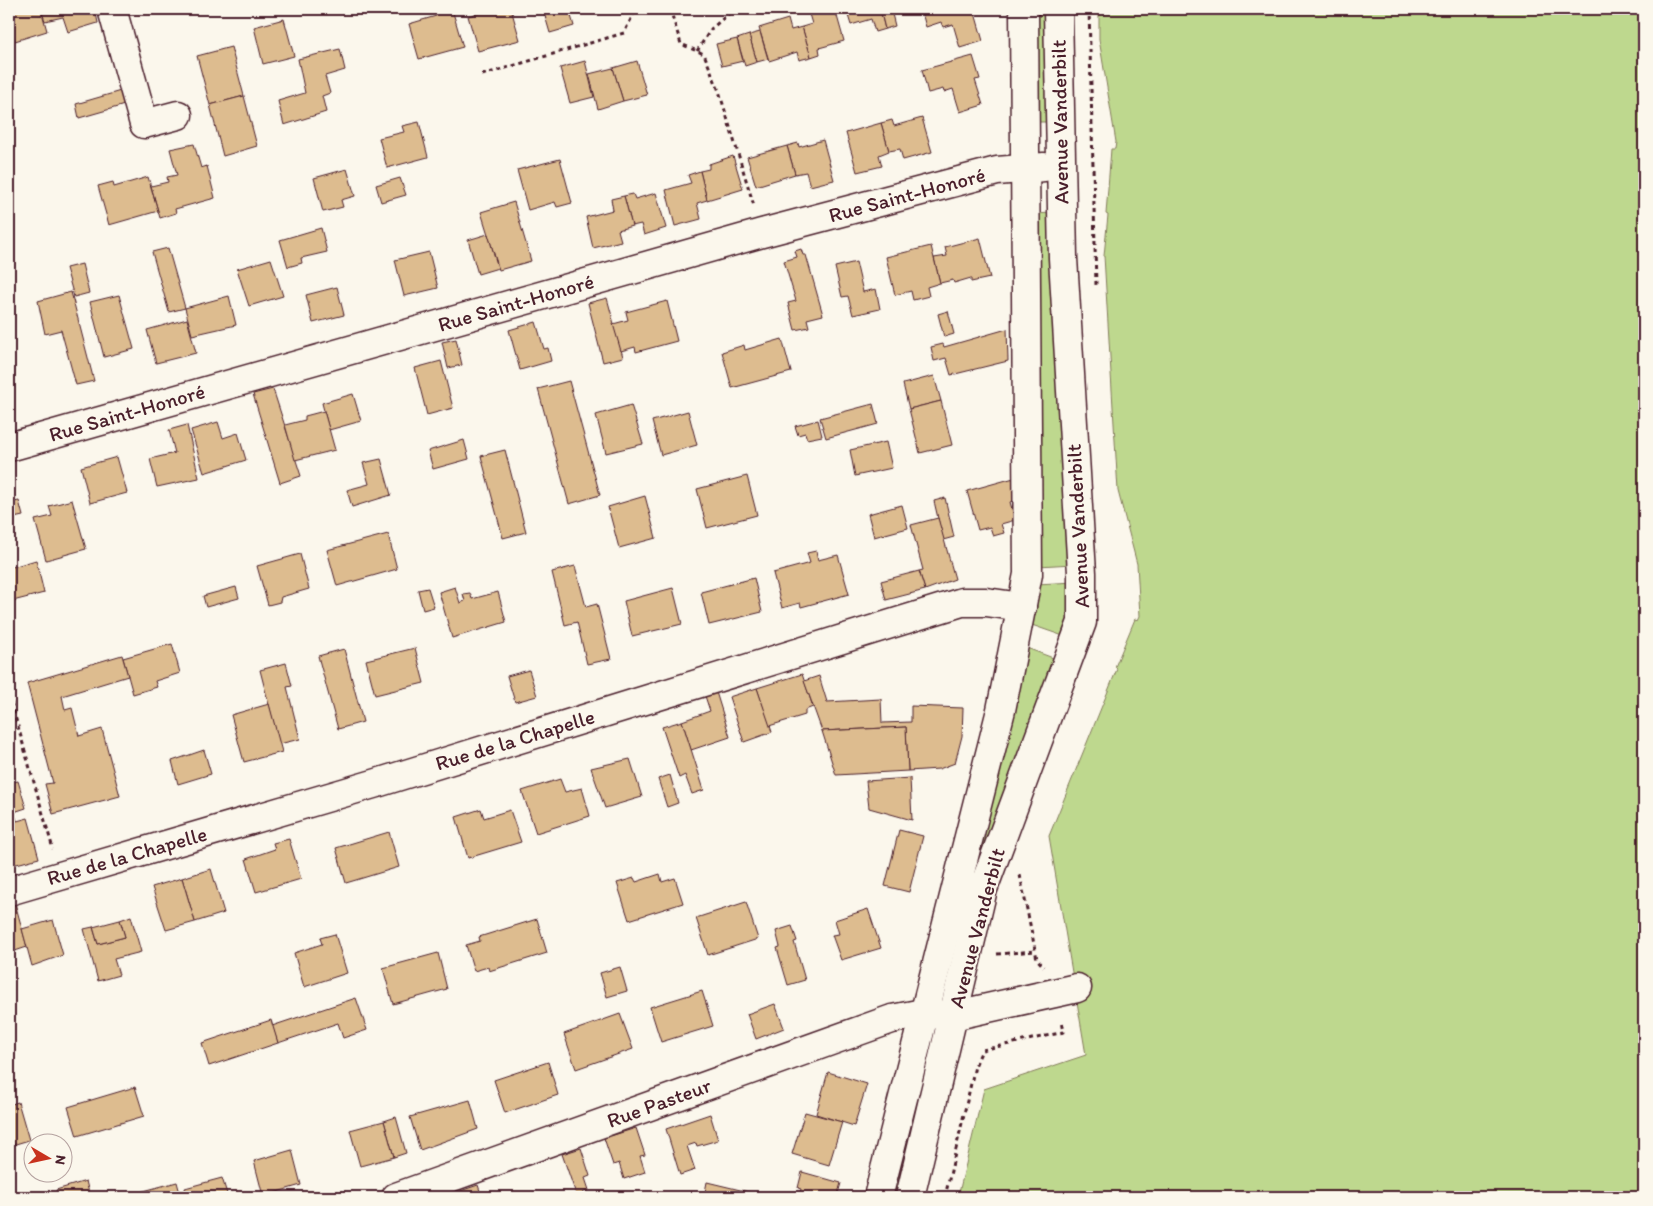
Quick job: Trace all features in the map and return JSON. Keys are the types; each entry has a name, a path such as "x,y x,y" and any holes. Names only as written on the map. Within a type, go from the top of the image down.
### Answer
{"street":[{"path":"112,9 144,124 178,115"},
{"name":"Avenue Vanderbilt","path":"878,1197 1001,710 1028,574 1024,9"},
{"name":"Avenue Vanderbilt","path":"910,1197 983,889 1082,622 1082,573 1063,258 1058,9"},
{"name":"Rue Saint-Honoré","path":"9,446 762,234 997,171 1060,166"},
{"name":"Rue de la Chapelle","path":"9,891 387,780 962,602 986,602 1022,607"},
{"name":"Rue Pasteur","path":"396,1197 892,1019 923,1013 952,1016 1077,988"}],"path":[{"path":"482,75 624,32 636,9"},
{"path":"670,9 681,44 704,54 719,92 762,234"},
{"path":"696,51 711,29 734,9"},
{"path":"9,695 54,852"},
{"path":"988,952 998,954 1036,951"},
{"path":"945,1197 975,1066 982,1050 1064,1032 1061,1015"}],"green space":[{"path":"1033,9 1049,9 1050,122 1034,122"},
{"path":"1099,9 1644,9 1644,1197 958,1197 984,1089 1086,1055 1049,836 1117,669 1115,667 1135,619 1138,620 1140,616 1137,564 1118,491 1104,256 1111,149 1115,149 1116,142 1099,39"},
{"path":"1052,213 1073,564 1038,566 1035,214"},
{"path":"1075,582 1069,638 1029,624 1036,584"},
{"path":"1024,647 1061,661 952,938"},
{"path":"919,1067 930,1069 900,1197 888,1197"}],"building":[{"path":"9,9 41,9 47,31 15,41 9,20"},
{"path":"41,9 95,9 98,23 68,32 63,17 45,21"},
{"path":"452,9 463,47 419,59 409,24 436,16 435,12"},
{"path":"493,9 511,9 520,40 478,51 468,16"},
{"path":"543,9 569,9 574,26 550,33"},
{"path":"835,9 844,41 819,48 820,54 811,57 802,27 812,24 809,14"},
{"path":"846,9 880,9 885,29 875,32 871,19 851,25"},
{"path":"880,9 910,9 892,14 895,26 885,29"},
{"path":"921,9 980,9 981,11 975,13 983,41 960,48 953,24 943,27 941,22 926,27"},
{"path":"284,19 294,56 263,64 254,27"},
{"path":"788,19 791,30 802,27 811,57 799,60 797,52 769,61 759,28"},
{"path":"760,32 768,59 757,62 749,35"},
{"path":"749,35 757,62 745,66 737,39"},
{"path":"737,39 743,61 722,66 716,44"},
{"path":"231,47 244,96 210,105 197,56"},
{"path":"340,49 345,70 325,76 330,93 322,96 326,112 284,125 278,101 305,93 298,59"},
{"path":"973,56 980,79 975,80 983,105 960,112 953,89 944,92 943,89 928,93 922,70"},
{"path":"585,61 594,97 570,103 560,68"},
{"path":"637,61 647,95 623,101 613,68"},
{"path":"613,68 623,101 598,109 589,74"},
{"path":"124,90 128,104 79,118 76,104"},
{"path":"244,96 257,146 223,156 210,105"},
{"path":"922,118 932,152 903,160 900,149 889,151 881,123 892,120 894,126"},
{"path":"419,122 428,157 387,168 379,138 404,132 402,126"},
{"path":"881,123 889,151 879,155 882,166 857,172 846,133"},
{"path":"823,140 834,180 810,186 806,172 795,174 787,146 798,143 799,147"},
{"path":"194,144 201,168 207,166 215,198 175,209 176,213 160,218 151,186 168,182 167,177 177,175 170,149"},
{"path":"787,146 795,174 756,186 747,157"},
{"path":"733,156 743,189 707,200 700,171 709,169 709,164"},
{"path":"560,159 572,203 557,207 555,202 528,210 517,170"},
{"path":"347,169 355,196 341,200 343,207 323,212 314,178"},
{"path":"700,171 707,200 697,203 701,219 675,226 666,190 691,183 688,175"},
{"path":"148,177 158,211 109,225 98,186 113,182 114,187"},
{"path":"400,178 406,195 381,202 376,185"},
{"path":"656,193 666,228 644,235 641,224 632,226 624,196 633,194 635,199"},
{"path":"624,196 632,226 618,230 621,241 593,248 586,217 613,210 611,199"},
{"path":"514,202 531,261 499,270 481,212"},
{"path":"321,228 327,252 301,258 302,263 288,267 280,240"},
{"path":"488,234 498,268 478,274 468,240"},
{"path":"980,238 990,278 971,282 971,278 954,283 953,280 940,283 934,258 947,256 945,247"},
{"path":"931,246 940,283 927,287 929,296 913,300 911,291 895,295 886,257"},
{"path":"168,248 185,308 169,312 152,252"},
{"path":"801,249 803,255 806,255 823,315 807,319 809,327 795,330 788,303 796,301 784,261 797,257 795,251"},
{"path":"429,252 438,288 404,296 395,260"},
{"path":"271,259 283,296 249,306 237,269"},
{"path":"856,262 863,292 876,289 880,309 853,315 848,296 842,297 835,267"},
{"path":"82,264 89,293 74,297 66,268"},
{"path":"337,287 344,315 313,323 306,295"},
{"path":"71,292 94,381 76,385 61,330 45,334 38,301"},
{"path":"119,295 134,349 104,357 90,302"},
{"path":"229,296 236,325 192,335 185,308"},
{"path":"607,298 623,357 603,362 588,303"},
{"path":"667,301 677,341 636,352 635,347 621,351 613,324 628,320 626,312"},
{"path":"948,311 954,334 944,337 938,314"},
{"path":"187,319 196,353 156,363 147,330"},
{"path":"536,322 544,349 548,348 551,361 520,370 509,330"},
{"path":"1007,329 1008,361 951,375 946,358 934,361 931,347 943,344 944,347"},
{"path":"456,339 462,365 448,368 442,342"},
{"path":"782,339 791,372 732,388 722,352 744,345 745,350"},
{"path":"441,361 453,408 427,415 415,368"},
{"path":"934,376 941,401 909,409 903,384"},
{"path":"569,381 600,495 569,504 538,389"},
{"path":"273,389 301,476 280,483 253,394"},
{"path":"353,394 361,421 329,430 322,403"},
{"path":"941,401 952,445 920,453 909,409"},
{"path":"873,404 878,424 826,438 820,418"},
{"path":"631,405 643,444 606,453 596,415"},
{"path":"324,411 335,450 295,460 285,425 305,420 305,416"},
{"path":"688,411 697,445 661,455 652,421"},
{"path":"818,420 822,436 807,439 805,433 798,435 795,426"},
{"path":"218,422 223,438 238,433 246,460 204,473 191,430"},
{"path":"187,425 199,478 157,487 150,459 175,453 169,430"},
{"path":"464,440 469,459 433,469 428,451"},
{"path":"886,442 892,468 855,476 850,450"},
{"path":"505,450 526,532 503,538 481,456"},
{"path":"117,457 127,493 90,503 81,467"},
{"path":"381,459 391,495 352,507 347,490 369,484 363,463"},
{"path":"747,476 757,515 707,528 697,489"},
{"path":"1014,478 1015,500 1010,502 1015,520 1001,524 1004,533 993,536 990,527 978,530 967,491"},
{"path":"9,485 15,502 9,503"},
{"path":"645,496 656,538 619,548 608,507"},
{"path":"945,498 954,537 943,540 934,501"},
{"path":"72,500 86,549 46,560 35,520 52,516 49,506"},
{"path":"19,501 23,516 9,519 9,503"},
{"path":"902,505 908,528 874,537 868,514"},
{"path":"938,518 955,579 925,590 919,571 923,570 911,525"},
{"path":"388,534 397,569 337,586 327,550"},
{"path":"816,551 818,560 838,555 849,594 801,607 800,603 782,608 773,573 810,563 807,553"},
{"path":"300,554 309,589 281,597 280,602 268,605 257,566"},
{"path":"36,560 44,593 9,602 9,568"},
{"path":"575,566 586,607 597,604 611,659 587,664 577,622 565,625 552,572"},
{"path":"919,571 925,590 886,600 881,581"},
{"path":"754,578 762,612 709,625 701,592"},
{"path":"236,587 239,598 206,607 203,596"},
{"path":"455,587 460,603 465,601 463,594 470,593 472,599 498,592 506,622 452,638 439,592"},
{"path":"428,588 434,607 423,610 418,590"},
{"path":"673,588 682,624 632,636 624,601"},
{"path":"172,644 180,673 155,681 157,687 133,694 123,658"},
{"path":"415,648 424,683 375,695 366,660"},
{"path":"344,649 363,722 338,729 318,656"},
{"path":"122,655 128,676 62,696 65,710 72,708 79,736 102,729 120,796 53,814 45,784 53,783 27,683"},
{"path":"286,663 292,686 287,687 300,739 279,744 260,670"},
{"path":"529,670 537,696 515,702 507,676"},
{"path":"802,674 813,707 805,710 805,715 769,726 757,688"},
{"path":"819,676 827,702 881,699 882,723 911,722 911,706 963,708 962,736 955,763 939,769 908,771 906,727 822,731 804,681"},
{"path":"757,688 772,732 744,742 729,697"},
{"path":"716,692 730,737 691,750 682,721 710,711 705,696"},
{"path":"269,704 282,752 244,762 231,715"},
{"path":"682,721 704,790 692,794 685,775 679,778 662,727"},
{"path":"906,727 908,771 836,775 822,731"},
{"path":"204,750 211,774 178,784 172,761"},
{"path":"630,759 642,797 605,808 591,768"},
{"path":"670,775 678,803 667,807 658,779"},
{"path":"910,778 912,820 869,808 866,781"},
{"path":"560,779 565,792 582,788 590,816 536,833 522,791"},
{"path":"18,781 26,808 14,812 17,821 28,818 39,858 9,866 9,783"},
{"path":"481,809 484,818 510,810 521,842 468,858 456,817"},
{"path":"899,830 923,836 909,892 885,886"},
{"path":"389,832 399,867 346,883 336,848"},
{"path":"289,839 301,879 256,892 246,859 275,849 273,843"},
{"path":"211,869 224,913 195,922 182,878"},
{"path":"660,874 662,882 675,878 683,903 629,920 617,883 634,878 636,882"},
{"path":"182,878 195,922 166,930 152,887"},
{"path":"746,902 758,939 708,955 696,918"},
{"path":"15,903 27,947 9,953 9,905"},
{"path":"868,909 881,948 841,960 832,935 839,934 835,920"},
{"path":"131,916 141,952 114,959 119,975 98,981 84,929 93,927 98,944 125,937 120,920"},
{"path":"537,919 547,953 489,971 488,967 474,971 466,945 480,941 479,937"},
{"path":"53,920 63,955 32,966 22,929"},
{"path":"120,920 125,937 98,944 93,927"},
{"path":"792,926 797,941 794,942 805,980 788,985 777,948 780,947 776,931"},
{"path":"335,934 347,973 304,987 294,953 322,944 320,938"},
{"path":"438,953 447,989 393,1004 383,968"},
{"path":"620,967 627,991 607,997 600,973"},
{"path":"702,991 713,1026 661,1042 650,1007"},
{"path":"356,998 367,1030 343,1038 338,1023 278,1043 272,1026"},
{"path":"775,1004 784,1028 756,1039 747,1014"},
{"path":"620,1014 633,1049 576,1069 564,1034"},
{"path":"271,1020 278,1043 209,1066 202,1043"},
{"path":"548,1062 558,1095 505,1113 494,1080"},
{"path":"828,1072 867,1084 854,1126 816,1114"},
{"path":"135,1087 144,1116 77,1136 68,1107"},
{"path":"470,1100 478,1129 420,1150 410,1117"},
{"path":"18,1102 27,1134 22,1134 22,1142 9,1146 9,1105"},
{"path":"805,1112 842,1122 829,1165 792,1154"},
{"path":"710,1114 718,1140 697,1146 696,1143 687,1146 695,1170 680,1175 666,1129"},
{"path":"396,1117 406,1153 394,1157 384,1121"},
{"path":"384,1121 394,1157 360,1166 350,1130"},
{"path":"636,1128 645,1155 640,1156 645,1172 624,1179 619,1163 613,1165 604,1138"},
{"path":"581,1148 590,1176 585,1178 589,1190 582,1193 584,1197 577,1197 562,1154"},
{"path":"292,1150 301,1185 263,1196 254,1161"},
{"path":"802,1172 841,1183 837,1197 799,1197 801,1189 798,1188"},
{"path":"222,1178 228,1197 187,1197 185,1188"},
{"path":"86,1181 90,1197 58,1197 56,1190"},
{"path":"177,1182 181,1197 137,1197 136,1193"},
{"path":"707,1182 757,1194 756,1197 704,1197"},
{"path":"478,1185 482,1197 443,1197"}]}
